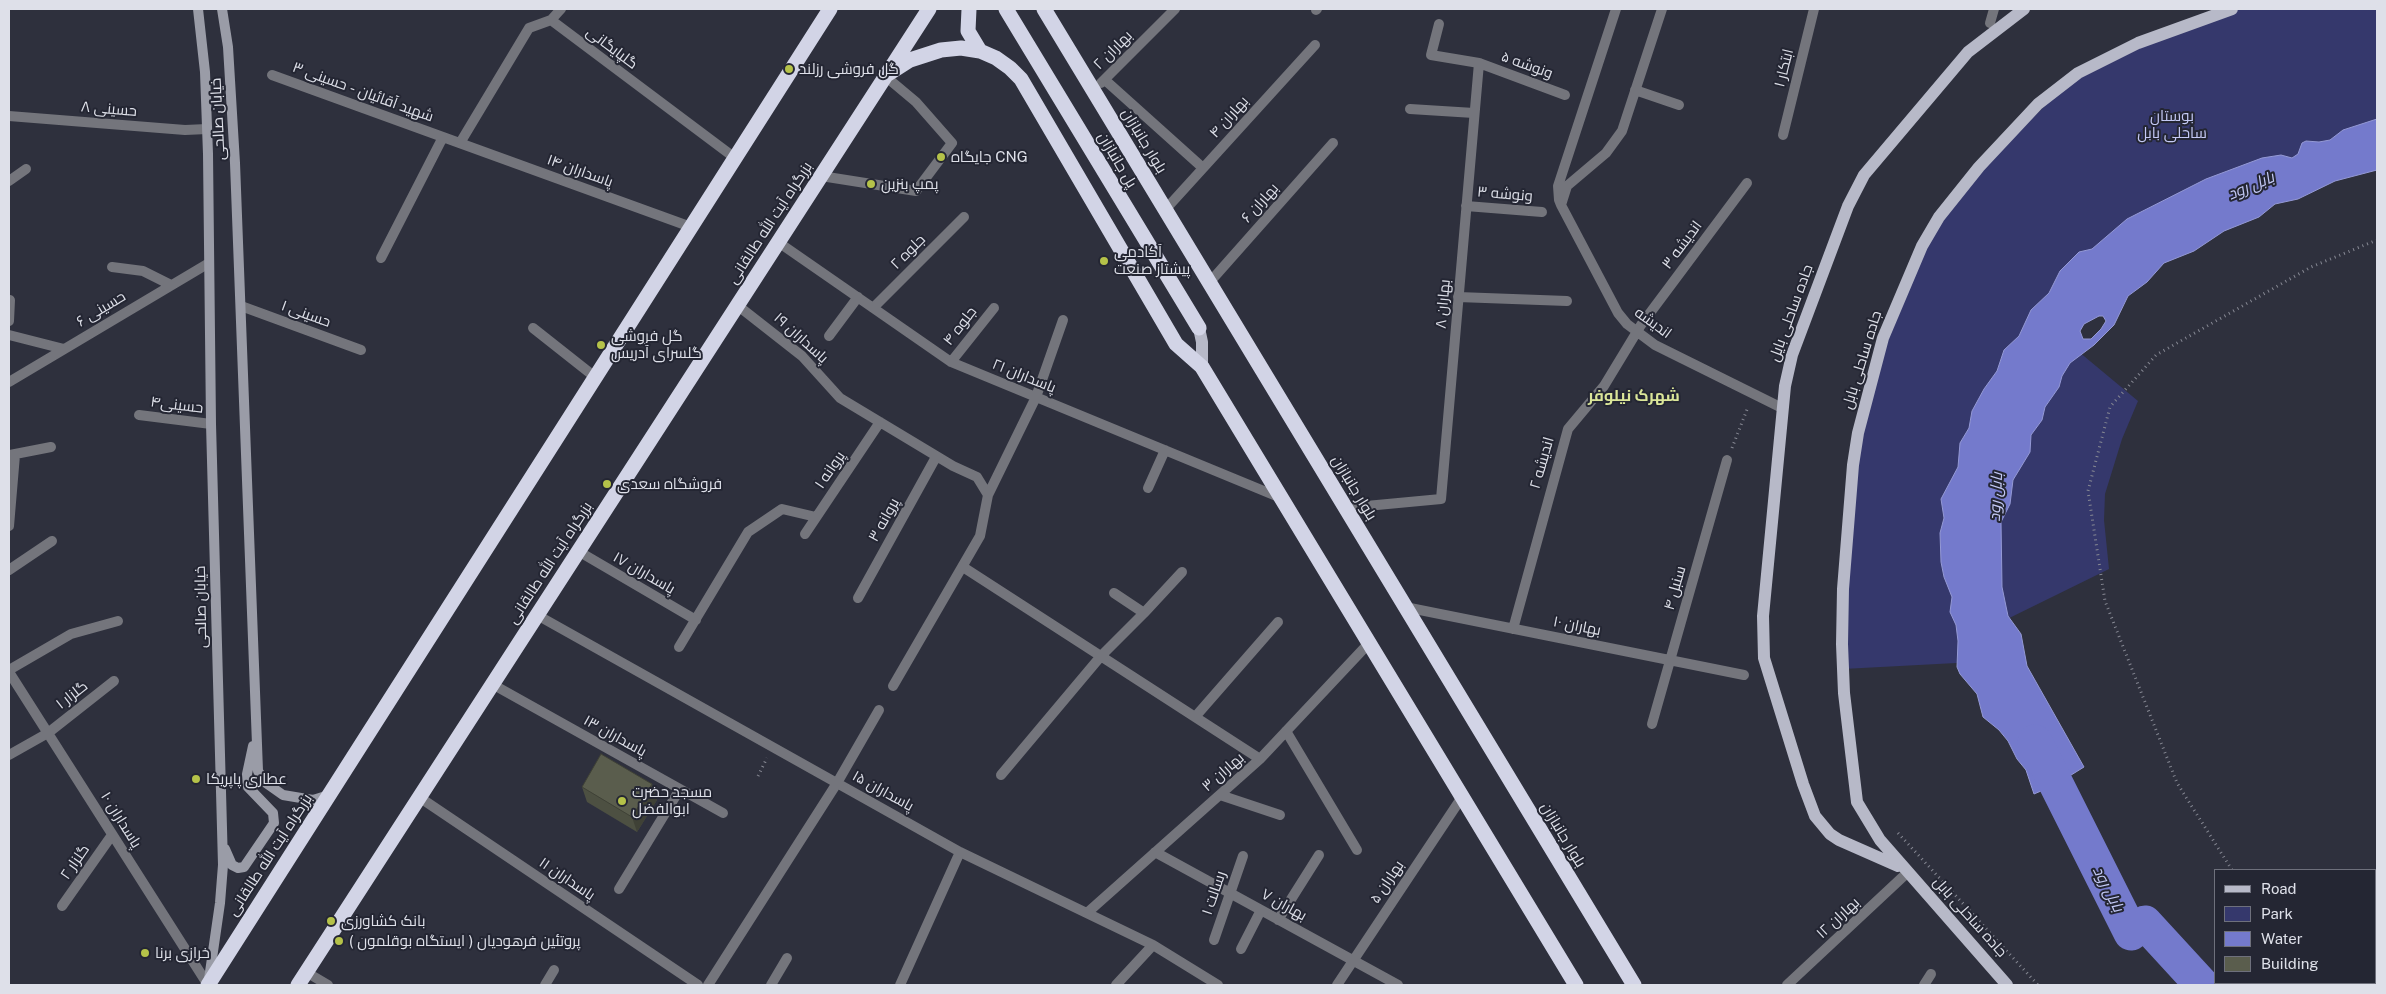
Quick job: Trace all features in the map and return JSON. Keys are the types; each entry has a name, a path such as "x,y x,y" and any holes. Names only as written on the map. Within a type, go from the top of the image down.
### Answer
{"highway":[{"name":"بزرگراه آیت الله طالقانی","path":"208,985 830,9"},
{"name":"بزرگراه آیت الله طالقانی","path":"298,985 929,9"},
{"path":"969,9 968,31 980,51"},
{"name":"پل جانبازان","path":"1006,9 1199,328"},
{"name":"بلوار جانبازان","path":"1044,9 1634,985"},
{"path":"885,76 910,60 941,50 961,48 980,51 1002,62 1021,80 1176,344 1202,367 1576,985"}],"main road":[{"name":"خيابان صالحی","path":"198,9 205,72 208,227"},
{"name":"خيابان صالحی","path":"222,9 228,48 241,306"},
{"name":"جاده ساحلی بایل","path":"1802,784 1764,658 1762,640 1782,408 1787,371 1856,187 1874,162 1968,52 2024,9"},
{"name":"جاده ساحلی بابل","path":"2007,985 1873,830 1857,802 1844,693 1843,589 1853,465 1868,389 1883,338 1922,246 1939,217 1979,167 2038,104 2078,73 2096,63 2138,43 2232,9"},
{"name":"خیابان صالحی","path":"208,227 211,424 222,839 220,903 208,985"},
{"path":"241,306 258,771 266,783 275,790 292,798 313,800 329,795"},
{"path":"1199,328 1202,342 1202,367"},
{"path":"222,839 229,862 234,867 241,868 247,864 274,823 273,813 248,787 248,774 256,727"},
{"name":"جاده ساحلی بابل","path":"1802,784 1815,816 1830,834 1882,857 1908,872"}],"street":[{"path":"460,143 529,28 551,20 561,9"},
{"name":"بهاران ۲","path":"1094,91 1175,9"},
{"path":"1561,205 1558,193 1562,175 1616,9"},
{"path":"1561,205 1567,186 1606,153 1618,138 1662,9"},
{"name":"ابتکار ۱","path":"1783,135 1814,9"},
{"path":"1990,23 1994,9"},
{"name":"گلپایگانی","path":"551,20 734,158"},
{"path":"1439,24 1432,55 1479,63"},
{"name":"بهاران ۴","path":"1165,210 1315,45"},
{"name":"ونوشه ۵","path":"1479,63 1565,95"},
{"name":"بهاران ۸","path":"1345,508 1441,499 1479,63"},
{"name":"شهید آقائیان - حسینی ۳","path":"272,75 460,143"},
{"path":"821,176 916,192 952,143 916,102 885,76"},
{"path":"1105,80 1203,168"},
{"path":"1635,90 1679,105"},
{"path":"1410,109 1474,113"},
{"name":"حسینی ۸","path":"9,116 185,130 207,128"},
{"path":"380,258 443,137"},
{"name":"پاسداران ۱۴","path":"460,143 690,227"},
{"name":"بهاران ۶","path":"1209,282 1333,143"},
{"path":"9,180 26,169"},
{"name":"اندیشه ۳","path":"1638,328 1747,183"},
{"name":"اندیشه","path":"1561,205 1618,314 1638,328 1655,345 1782,408"},
{"name":"ونوشه ۳","path":"1466,206 1542,212"},
{"name":"جلوه ۲","path":"873,308 964,216"},
{"name":"پاسداران ۲۱","path":"778,242 951,362 1281,498"},
{"name":"حسینی ۶","path":"9,382 209,263"},
{"path":"112,266 143,271 171,285"},
{"path":"829,336 858,297"},
{"path":"1458,297 1567,300"},
{"path":"9,321 10,300"},
{"name":"پاسداران ۱۹","path":"737,305 802,356 840,398 936,457 976,478 988,496"},
{"name":"حسینی ۱","path":"241,306 361,350"},
{"name":"جلوه ۴","path":"951,362 994,308"},
{"path":"893,686 980,536 988,496 1036,397 1063,320"},
{"path":"533,328 595,378"},
{"name":"اندیشه ۲","path":"1513,629 1568,429 1604,386 1638,328"},
{"path":"9,335 64,349"},
{"name":"حسینی۴","path":"138,415 211,424"},
{"name":"پروانه ۱","path":"805,534 880,422"},
{"path":"9,526 12,455 51,447"},
{"path":"1148,488 1165,450"},
{"name":"پروانه ۳","path":"858,598 936,457"},
{"name":"سنبل ۴","path":"1652,724 1727,460"},
{"path":"679,647 748,532 782,509 816,517"},
{"path":"9,570 52,542"},
{"name":"پاسداران ۱۷","path":"578,551 696,620"},
{"path":"963,567 1260,760"},
{"path":"1001,775 1101,656 1182,572"},
{"path":"1114,593 1144,613"},
{"name":"بهاران ۱۰","path":"1405,606 1744,675"},
{"name":"پاسداران ۱۵","path":"537,615 960,852 1153,945 1218,985"},
{"path":"9,671 71,634 118,621"},
{"path":"1195,718 1278,622"},
{"name":"بهاران ۳","path":"1087,913 1260,760 1369,643"},
{"name":"پاسداران ١٠","path":"9,671 208,985"},
{"name":"گلزار ۱","path":"9,755 48,733 114,681"},
{"name":"پاسداران ۱۳","path":"492,684 723,813"},
{"path":"708,985 837,783 879,710"},
{"path":"1286,731 1357,850"},
{"path":"619,889 680,789"},
{"path":"1220,795 1280,815"},
{"name":"پاسداران ١١","path":"420,797 698,985"},
{"name":"بهاران ۵","path":"1337,985 1462,797"},
{"name":"گلزار ۲","path":"62,906 112,834"},
{"path":"900,985 960,852"},
{"name":"بهاران ۷","path":"1155,852 1398,985"},
{"path":"1278,920 1319,855"},
{"name":"رسالت ۱","path":"1214,940 1243,856"},
{"name":"بهاران ۱۲","path":"1787,985 1908,872"},
{"path":"1241,949 1261,910"},
{"path":"1116,985 1153,945"},
{"path":"771,985 787,958"},
{"path":"545,985 554,970"},
{"path":"306,972 328,985"},
{"path":"1924,985 1931,974"}],"path":[{"path":"2231,869 2176,783 2105,601 2088,491 2110,407 2156,355 2311,267 2377,240"},
{"path":"1727,460 1750,401"},
{"path":"1891,826 2038,985"}],"green space":[{"name":"بوستان ساحلی بابل","path":"2232,9 2377,9 2377,132 2131,237 2055,332 2138,401 2122,439 2105,494 2104,520 2109,569 1989,628 1994,661 1843,669 1853,465 1894,309 1956,194 2078,73"}],"water":[{"path":"2377,119 2377,170 2335,181 2298,199 2275,204 2259,217 2224,231 2194,251 2164,263 2147,282 2128,296 2114,325 2094,345 2070,363 2062,376 2059,387 2045,407 2042,420 2031,435 2030,452 2013,480 2010,504 2001,522 2002,587 2008,616 2021,634 2027,666 2084,767 2055,785 2034,794 2026,770 2017,759 2008,741 1999,730 1983,717 1977,694 1960,674 1957,667 1958,641 1956,625 1950,612 1952,597 1944,577 1941,562 1940,533 1944,518 1941,499 1958,467 1960,443 1969,428 1972,411 1997,371 2004,350 2019,336 2031,310 2049,293 2060,271 2079,252 2092,249 2127,219 2206,179 2262,158 2281,155 2292,158 2298,154 2302,143 2306,141 2319,142 2330,140 2343,130","holes":["2099,316 2103,316 2106,321 2101,329 2091,339 2083,339 2080,331 2084,324"]}],"building":[{"path":"601,754 652,784 632,817 582,787"}],"waterway":[{"name":"بابل رود","path":"2035,742 2131,933 2145,923 2202,985"}],"place":[{"name":"گل فروشی رزلند","path":"789,69"},
{"name":"جایگاه CNG","path":"941,157"},
{"name":"پمپ بنزین","path":"871,184"},
{"name":"آکادمی پیشتاز صنعت","path":"1104,261"},
{"name":"گل فروشی گلسرای آدریس","path":"601,345"},
{"name":"فروشگاه سعدی","path":"607,484"},
{"name":"عطاری پاپریکا","path":"196,779"},
{"name":"مسجد حضرت ابوالفضل","path":"622,801"},
{"name":"بانک کشاورزی","path":"331,921"},
{"name":"پروتئین فرهودیان ( ایستگاه بوقلمون )","path":"339,941"},
{"name":"خرازی برنا","path":"145,953"}],"district":[{"name":"شهرک نیلوفر","path":"1634,396"}]}
